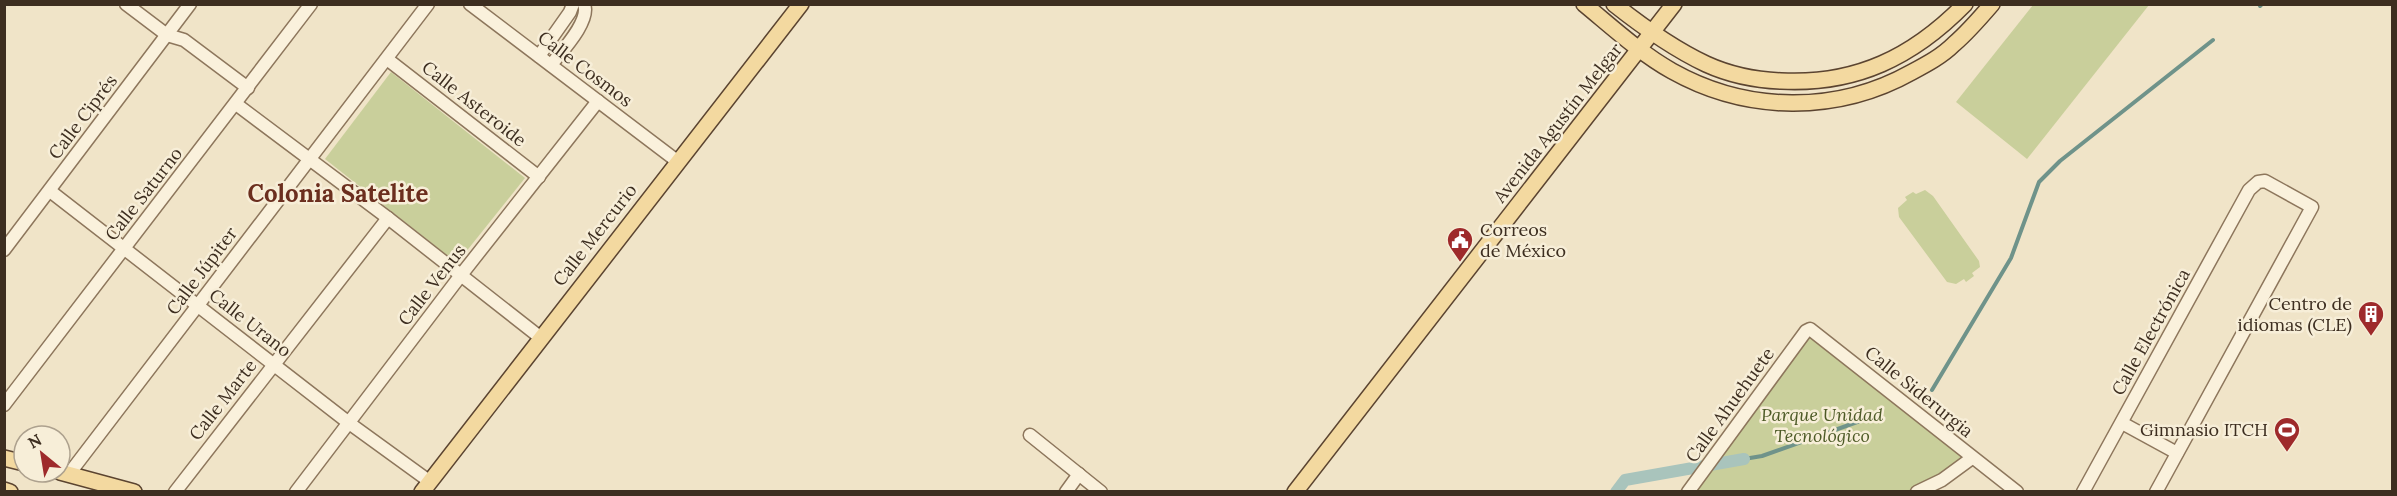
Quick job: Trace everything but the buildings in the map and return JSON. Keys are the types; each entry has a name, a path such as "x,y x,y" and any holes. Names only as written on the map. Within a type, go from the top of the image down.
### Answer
{"main road":[{"name":"Calle Mercurio","path":"426,486 801,4"},
{"path":"1584,4 1640,49 1680,75 1720,92 1762,101 1807,104 1854,96 1881,88 1905,76 1953,46 1992,4"},
{"path":"1614,4 1652,34 1706,64 1733,74 1761,80 1825,81 1857,74 1897,57 1923,42 1965,4"},
{"name":"Avenida Agustín Melgar","path":"1294,492 1674,4"},
{"path":"72,475 134,492"},
{"path":"4,490 10,492"}],"street":[{"path":"126,4 167,35 184,40 248,88"},
{"name":"Calle Ciprés","path":"4,250 190,4"},
{"name":"Calle Saturno","path":"4,405 236,104 310,4"},
{"name":"Calle Júpiter","path":"72,463 199,305 428,4"},
{"name":"Calle Cosmos","path":"470,4 677,161"},
{"path":"539,56 570,12 573,4"},
{"path":"551,65 584,19 586,9 584,4"},
{"name":"Calle Asteroide","path":"387,59 539,177"},
{"name":"Calle Venus","path":"296,492 461,275 598,101"},
{"path":"236,104 388,218 541,338"},
{"name":"Calle Electrónica","path":"2084,492 2249,190 2255,184 2264,181 2312,207 2177,453"},
{"name":"Calle Urano","path":"50,191 199,305 426,486"},
{"name":"Calle Marte","path":"176,492 388,218"},
{"name":"Calle Siderurgia","path":"1800,339 1808,330 1813,330 2017,492"},
{"name":"Calle Ahuehuete","path":"1688,492 1800,339"},
{"path":"2121,423 2177,453 2156,492"},
{"path":"1030,435 1101,492"},
{"path":"1917,492 1934,485 1972,458"},
{"path":"1066,492 1079,474"}],"green space":[{"path":"2033,5 2149,5 2027,159 1956,102"},
{"path":"391,72 525,178 457,263 325,159"},
{"path":"1925,190 1933,196 1979,261 1980,267 1966,282 1964,279 1956,284 1947,282 1899,217 1898,208 1907,200 1905,197 1913,192 1916,194"},
{"name":"Parque Unidad Tecnológico","path":"1810,330 1974,461 1926,491 1691,492"}],"waterway":[{"path":"1932,390 2011,258 2039,182 2060,161 2213,40"},
{"path":"1744,459 1762,456 1874,416"},
{"path":"1616,492 1625,480 1744,459"}],"place":[{"name":"Correos de México","path":"1460,263"},
{"name":"Centro de idiomas (CLE)","path":"2371,337"},
{"name":"Gimnasio ITCH","path":"2287,453"}],"district":[{"name":"Colonia Satelite","path":"338,194"}]}
